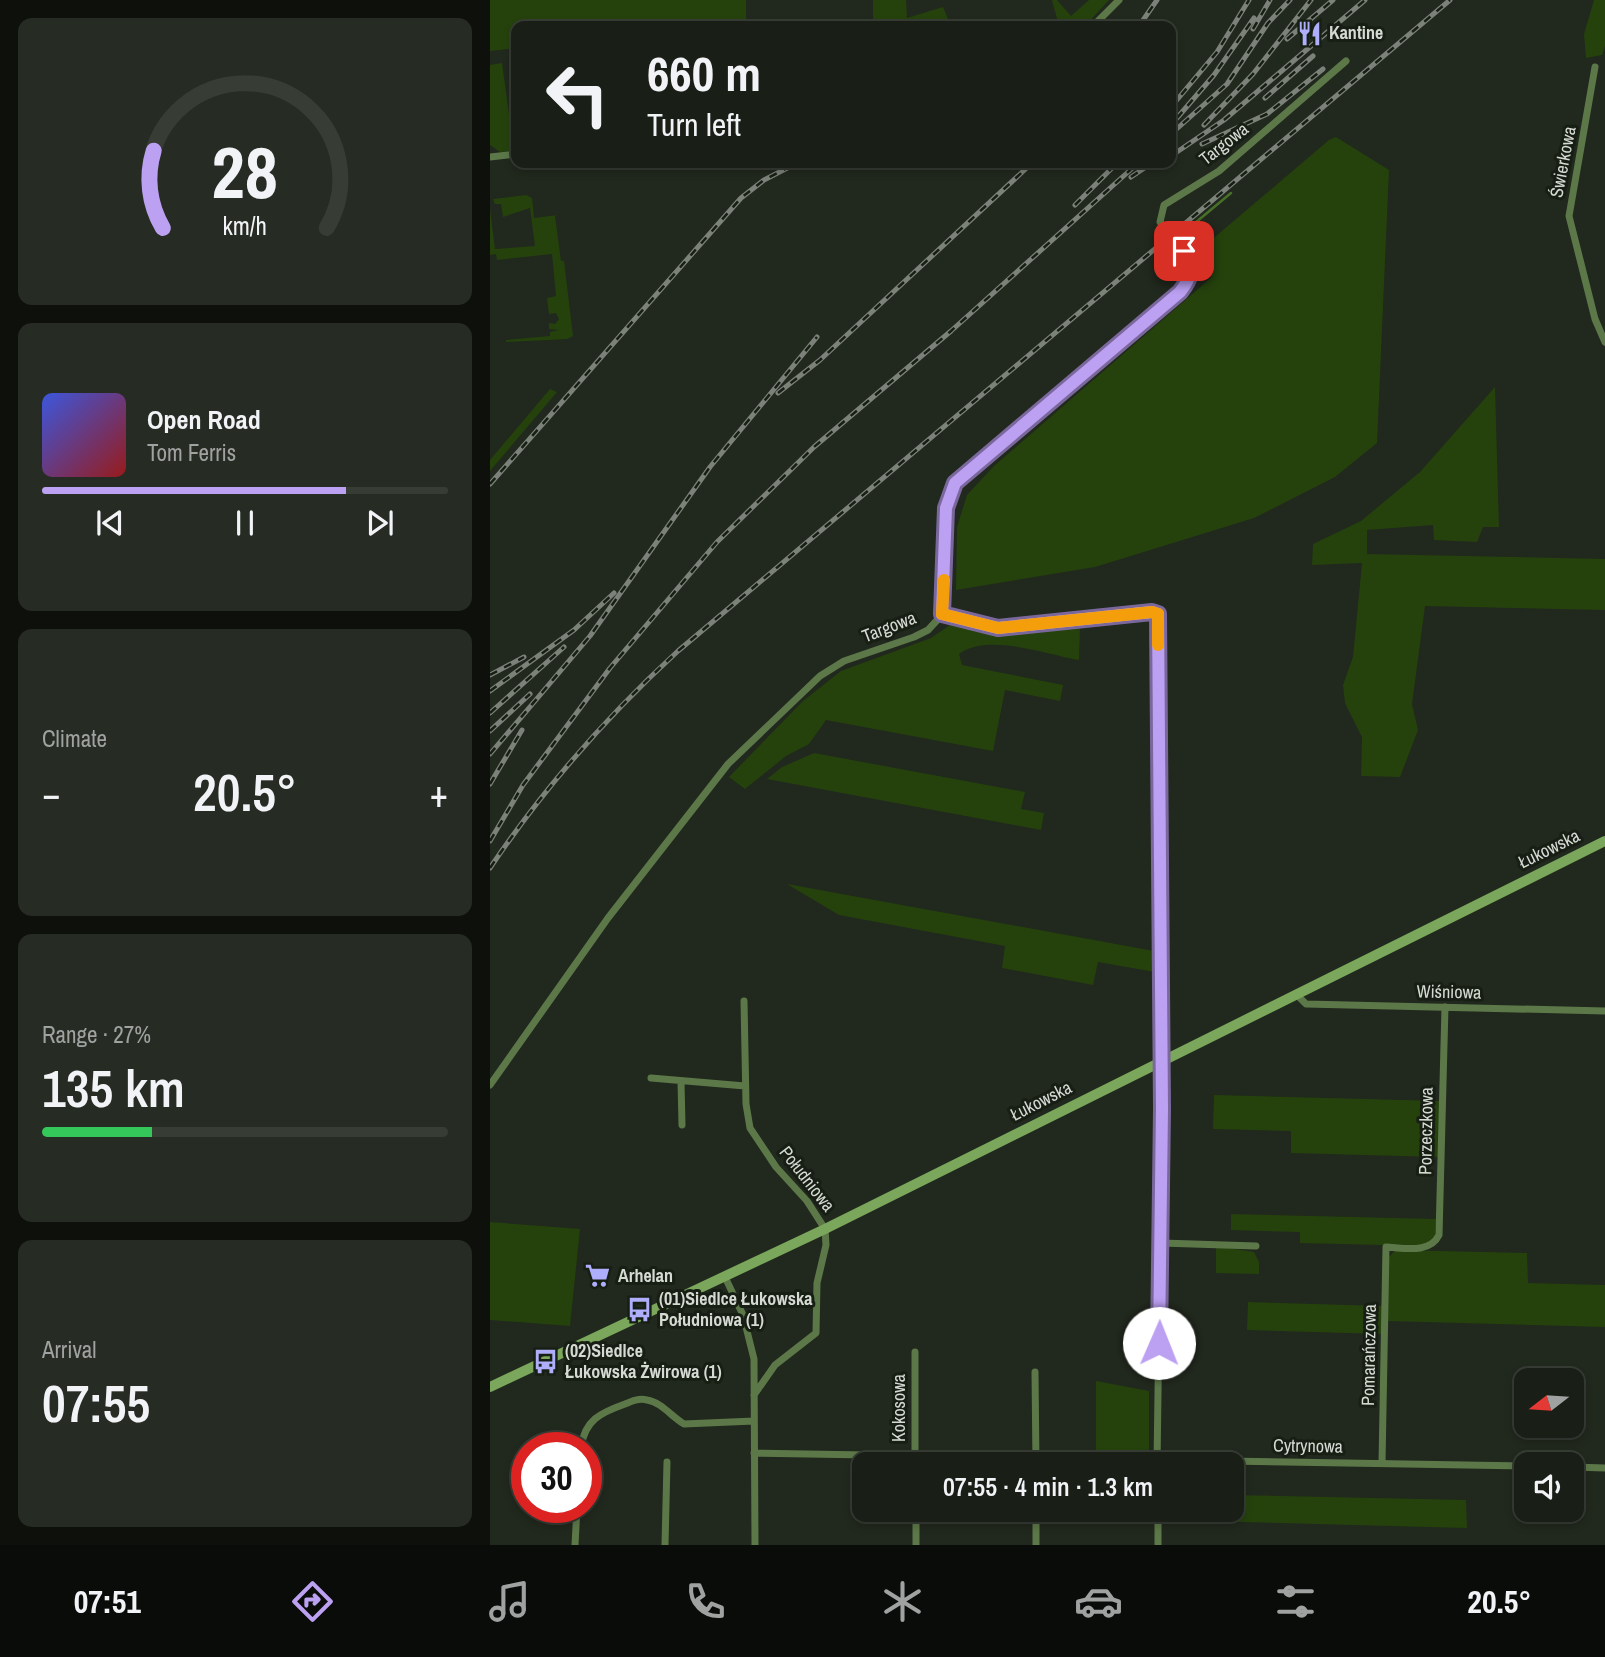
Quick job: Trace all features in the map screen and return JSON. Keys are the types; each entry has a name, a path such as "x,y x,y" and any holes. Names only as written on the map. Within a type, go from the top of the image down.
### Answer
{"main road":[{"name":"Łukowska","path":"490,1387 725,1277 1605,841"}],"street":[{"path":"1098,21 1119,0"},
{"name":"Targowa","path":"490,1085 608,918 728,764 793,699 829,670 844,661 914,638 934,625 942,614 946,508 955,483 1166,305 1188,281 1189,259 1160,222 1164,205 1219,171 1346,61"},
{"name":"Świerkowa","path":"1595,67 1569,216 1595,318 1605,342"},
{"path":"490,157 511,155"},
{"path":"942,614 988,628 1017,628 1152,612 1158,614 1161,1243 1157,1452"},
{"name":"Wiśniowa","path":"1297,995 1306,1004 1605,1011"},
{"name":"Południowa","path":"744,1002 747,1114 754,1134 776,1167 807,1200 825,1228 826,1245 817,1283 816,1333 775,1365 754,1395"},
{"name":"Porzeczkowa","path":"1387,1247 1425,1248 1435,1243 1439,1235 1445,1007"},
{"path":"651,1078 745,1086"},
{"path":"681,1082 682,1125"},
{"path":"1161,1243 1256,1246"},
{"name":"Pomarańczowa","path":"1382,1463 1387,1247"},
{"path":"725,1277 748,1329 754,1359 755,1545"},
{"name":"Kokosowa","path":"915,1352 915,1452"},
{"path":"1035,1372 1036,1452"},
{"path":"584,1432 591,1420 602,1412 646,1399 658,1404 684,1424 754,1421"},
{"name":"Cytrynowa","path":"754,1453 852,1458"},
{"path":"666,1545 667,1462"},
{"name":"Cytrynowa","path":"1244,1463 1514,1466"},
{"path":"1584,1467 1605,1468"},
{"path":"916,1522 916,1545"},
{"path":"1036,1522 1037,1545"},
{"path":"1158,1522 1158,1545"},
{"path":"575,1545 576,1523"}],"green space":[{"path":"490,0 746,0 746,19 729,21 511,21 511,49 490,51"},
{"path":"873,0 906,0 907,18 943,7 949,21 873,21"},
{"path":"1052,0 1057,0 1071,16 1089,0 1109,0 1090,21 1058,21"},
{"path":"1594,0 1605,0 1605,46 1602,55 1586,58 1584,34"},
{"path":"502,63 511,129 511,151 500,152 490,145 490,65"},
{"path":"1336,137 1389,170 1377,443 1335,477 1254,518 1095,567 956,590 957,527 967,495 994,466 1212,277 1197,259 1196,253 1329,140"},
{"path":"526,195 532,198 534,218 558,215 555,216 561,261 564,261 573,336 567,339 506,342 550,336 550,332 559,330 549,329 549,323 555,324 559,319 556,313 549,314 547,298 556,296 552,254 497,260 496,254 490,255 490,209 495,249 535,246 530,208 503,217 501,204 495,204 493,199"},
{"path":"1495,387 1499,527 1483,527 1477,542 1434,540 1433,525 1367,530 1367,554 1605,559 1605,610 1425,606 1412,704 1418,730 1400,777 1361,776 1362,737 1345,703 1343,685 1353,657 1362,563 1312,565 1313,544 1361,521 1420,472"},
{"path":"550,389 557,392 490,471 490,460"},
{"path":"950,625 997,634 1080,627 1079,660 1001,645 971,648 959,654 962,665 1063,685 1060,701 1005,690 993,751 826,720 809,744 786,756 745,789 729,777 803,701 841,671 931,638"},
{"path":"814,753 1025,792 1021,809 1044,813 1041,830 767,779 782,767"},
{"path":"787,884 1154,951 1155,972 1098,962 1093,985 1002,968 1005,946 839,915"},
{"path":"1214,1095 1439,1101 1439,1157 1291,1153 1291,1131 1213,1129"},
{"path":"1231,1214 1436,1219 1435,1237 1424,1246 1300,1243 1300,1232 1231,1230"},
{"path":"490,1222 580,1229 570,1326 490,1320"},
{"path":"1216,1246 1254,1252 1259,1262 1259,1274 1216,1273"},
{"path":"1396,1250 1527,1253 1528,1283 1605,1285 1605,1327 1388,1321 1388,1258"},
{"path":"1248,1302 1383,1306 1382,1334 1247,1330"},
{"path":"1096,1381 1149,1391 1149,1452 1096,1452"},
{"path":"1244,1495 1466,1500 1467,1528 1239,1522 1244,1522"}],"waterway":[{"path":"1187,241 1195,223 1231,193"},
{"path":"1161,269 1174,253"}],"railway":[{"path":"1142,21 1157,0"},
{"path":"1176,101 1217,52 1249,0"},
{"path":"1253,29 1270,0"},
{"path":"1176,130 1227,84 1268,23 1290,0"},
{"path":"1204,125 1253,74 1311,0"},
{"path":"1287,39 1333,0"},
{"path":"1176,153 1224,120 1365,0"},
{"path":"490,868 554,781 626,701 678,651 1450,0"},
{"path":"1177,118 1214,75 1254,18"},
{"path":"1265,98 1313,56"},
{"path":"1202,144 1267,114 1323,69"},
{"path":"490,484 741,198 764,180 787,168"},
{"path":"778,393 820,360 1027,168"},
{"path":"1075,205 1112,168"},
{"path":"490,841 523,785 610,668 717,542 814,447 951,331 1132,168"},
{"path":"1131,177 1144,168"},
{"path":"490,754 590,636 710,467 817,337"},
{"path":"490,691 574,630 614,593"},
{"path":"490,713 564,647"},
{"path":"490,675 524,657"},
{"path":"490,731 530,694"},
{"path":"490,784 522,730"}],"slow traffic":[{"path":"944,580 942,614 977,625 988,628 1017,628 1152,612 1158,614 1158,645"}],"place":[{"name":"Kantine","path":"1309,33"},
{"name":"Arhelan","path":"598,1276"},
{"name":"(01)Siedlce Łukowska Południowa (1)","path":"639,1309"},
{"name":"(02)Siedlce Łukowska Żwirowa (1)","path":"545,1361"}],"route":[{"path":"1159,1343 1162,1109 1159,1056 1158,614 1127,614 1017,628 988,628 942,614 946,508 948,495 955,483 1180,292 1191,276 1189,259 1184,251"}]}
